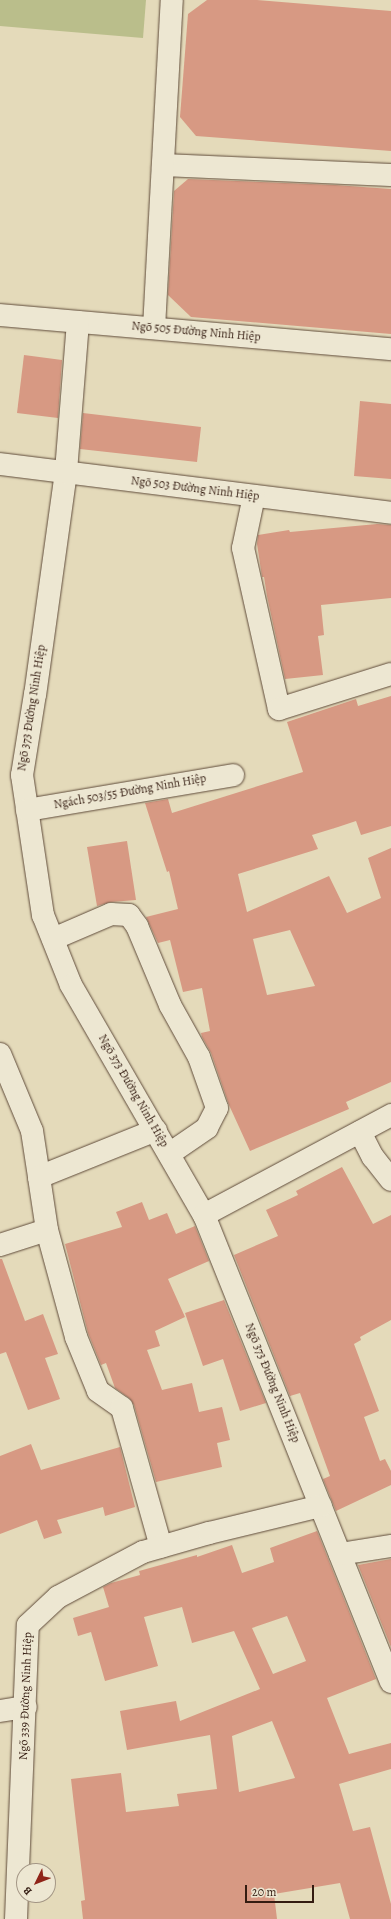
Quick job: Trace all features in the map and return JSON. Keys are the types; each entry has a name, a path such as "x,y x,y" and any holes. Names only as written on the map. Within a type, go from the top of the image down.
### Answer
{"street":[{"path":"154,328 172,0"},
{"path":"162,165 391,175"},
{"name":"Ngõ 505 Đường Ninh Hiệp","path":"0,315 391,349"},
{"name":"Ngõ 373 Đường Ninh Hiệp","path":"78,322 66,472 35,694 22,775 43,915 71,985 204,1215 391,1682"},
{"name":"Ngõ 503 Đường Ninh Hiệp","path":"0,464 391,513"},
{"path":"254,496 243,548 279,709 391,674"},
{"name":"Ngách 503/55 Đường Ninh Hiệp","path":"27,810 233,775"},
{"path":"52,939 111,914 128,915 137,926 170,1004 200,1057 217,1108 207,1128 169,1154"},
{"path":"0,1054 32,1131 47,1230 76,1337 98,1391 122,1408 161,1546"},
{"path":"204,1215 391,1115"},
{"path":"39,1177 156,1130"},
{"path":"360,1132 373,1157 391,1180"},
{"path":"0,1245 47,1230"},
{"name":"Ngõ 339 Đường Ninh Hiệp","path":"16,1919 26,1707 28,1625 58,1597 143,1552 161,1546 321,1506"},
{"path":"340,1554 391,1546"},
{"path":"0,1711 26,1707"}],"green space":[{"path":"0,0 146,0 143,38 0,26"}],"building":[{"path":"207,0 257,0 391,11 391,151 196,136 180,117 188,14"},
{"path":"188,179 335,185 391,189 391,334 191,317 168,295 174,191"},
{"path":"24,355 62,360 58,418 17,413"},
{"path":"360,401 391,404 391,479 354,476"},
{"path":"83,413 201,427 197,462 80,449"},
{"path":"377,524 391,525 391,598 321,605 324,635 318,636 323,675 285,679 264,577 262,577 257,544 258,535 289,530 290,532"},
{"path":"391,696 391,826 361,835 356,821 312,835 318,849 238,874 247,912 329,876 347,913 381,898 368,858 391,848 391,1082 346,1102 349,1109 250,1151 229,1105 211,1053 202,1037 201,1033 210,1031 202,988 183,992 170,940 158,943 146,917 178,909 169,871 167,872 145,803 168,799 172,813 303,772 287,722 356,699 358,706","holes":["290,930 315,986 267,995 253,939"]},
{"path":"127,841 136,900 111,902 97,906 87,847"},
{"path":"342,1167 373,1224 391,1215 391,1320 360,1337 361,1340 354,1344 379,1411 364,1417 380,1461 385,1459 391,1471 391,1485 336,1511 323,1479 330,1476 300,1393 290,1396 234,1255 278,1236 266,1210 298,1195 296,1191"},
{"path":"142,1202 149,1220 167,1213 176,1234 195,1226 209,1261 168,1279 185,1317 155,1331 160,1346 147,1350 162,1390 192,1383 199,1412 222,1407 230,1440 217,1443 222,1467 156,1482 134,1405 129,1398 115,1388 106,1363 101,1365 88,1333 65,1244 122,1227 116,1212"},
{"path":"0,1259 2,1259 25,1321 43,1314 58,1354 45,1358 60,1399 28,1410 6,1352 0,1354"},
{"path":"224,1300 266,1403 240,1411 223,1359 203,1366 185,1313"},
{"path":"31,1444 41,1470 120,1447 135,1507 105,1516 103,1507 57,1520 62,1533 44,1539 37,1520 0,1534 0,1456"},
{"path":"317,1531 376,1679 327,1698 349,1754 391,1743 391,1769 339,1784 353,1831 370,1827 391,1904 391,1919 350,1919 340,1883 274,1894 277,1919 83,1919 81,1901 85,1900 71,1779 121,1773 126,1812 179,1806 177,1794 217,1789 210,1735 127,1750 120,1711 176,1701 180,1721 260,1689 234,1631 192,1643 182,1607 144,1617 158,1666 105,1681 91,1632 78,1636 73,1618 109,1607 103,1587 111,1583 140,1575 139,1571 197,1555 197,1557 232,1545 242,1573 274,1562 270,1548","holes":["287,1616 306,1661 273,1674 252,1628","272,1721 295,1778 239,1792 232,1736"]},
{"path":"391,1559 391,1647 358,1565"}]}
